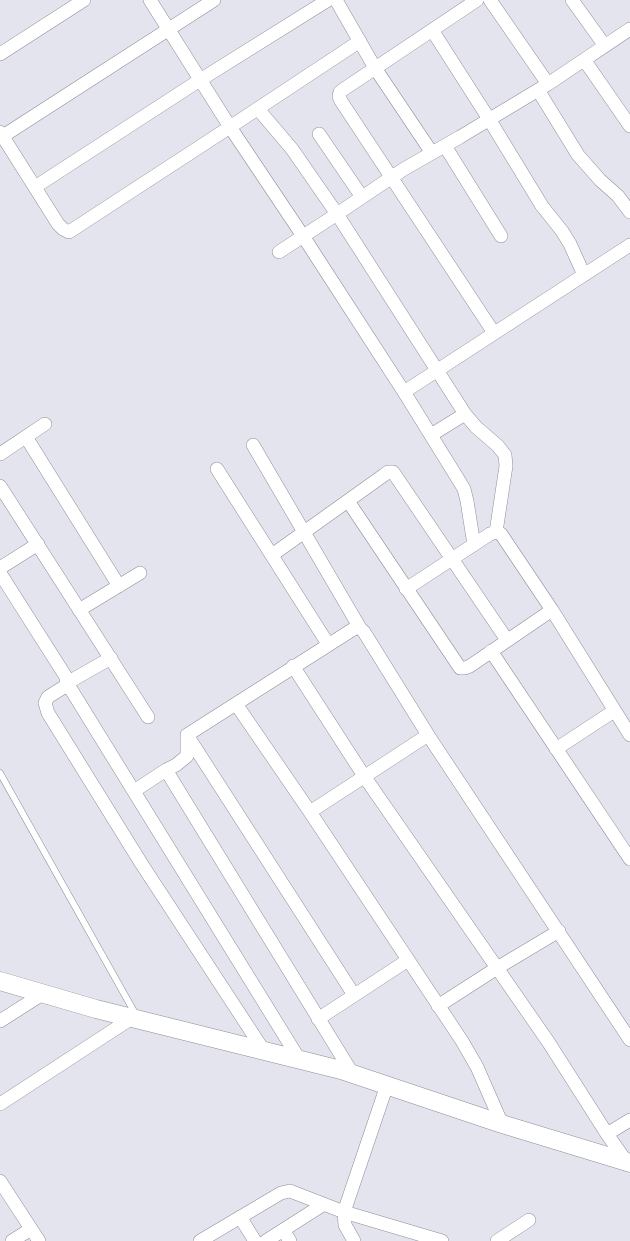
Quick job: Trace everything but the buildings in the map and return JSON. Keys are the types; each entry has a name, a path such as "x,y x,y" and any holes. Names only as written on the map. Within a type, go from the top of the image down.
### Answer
{"street":[{"path":"0,54 84,0"},
{"path":"150,0 230,127 404,392 464,489 474,545"},
{"path":"214,0 1,134 58,224 63,229 69,232 360,41"},
{"path":"35,188 200,80 328,0"},
{"path":"336,0 375,68 432,153"},
{"path":"477,0 344,89 340,92 339,96 494,333"},
{"path":"490,0 543,87 578,155 600,180 618,196 630,212"},
{"path":"572,0 604,46"},
{"path":"279,252 392,177 543,87 630,29"},
{"path":"432,30 542,206 562,231 570,244 584,275"},
{"path":"584,61 630,126"},
{"path":"258,109 292,149 337,214 465,414 476,427 498,446 505,455 506,466 496,532"},
{"path":"319,134 362,197"},
{"path":"445,146 502,236"},
{"path":"404,392 630,245"},
{"path":"431,435 465,414"},
{"path":"0,454 46,424"},
{"path":"26,437 119,586"},
{"path":"253,445 360,628 364,632 428,734 630,1040"},
{"path":"218,469 328,644"},
{"path":"272,555 388,472 393,472 507,640"},
{"path":"0,486 148,717"},
{"path":"348,501 460,668 470,666 552,610"},
{"path":"406,589 490,534 496,532 501,534 552,610 630,735"},
{"path":"0,568 38,544"},
{"path":"0,573 64,673 68,683 299,1059"},
{"path":"80,610 140,573"},
{"path":"187,734 328,644 355,628 360,628"},
{"path":"491,651 630,859"},
{"path":"111,658 68,683 48,698 45,703 48,713 141,863 264,1051"},
{"path":"293,666 364,776 549,1043 607,1134 628,1162"},
{"path":"236,704 310,812 477,1067 502,1124"},
{"path":"556,749 614,711"},
{"path":"134,791 176,765 187,756 187,734"},
{"path":"187,734 354,995"},
{"path":"310,812 428,734"},
{"path":"166,770 352,1074"},
{"path":"438,1006 558,931"},
{"path":"318,1019 408,960"},
{"path":"0,981 96,1009 299,1059 352,1074 502,1124 628,1162"},
{"path":"0,1022 44,993"},
{"path":"0,1104 135,1019"},
{"path":"354,1241 345,1225 344,1212 387,1085"},
{"path":"607,1134 630,1120"},
{"path":"0,1181 39,1241"},
{"path":"200,1241 286,1192 295,1193 344,1212 442,1241"},
{"path":"266,1241 287,1236 324,1204"},
{"path":"240,1218 255,1241"},
{"path":"497,1241 529,1220"},
{"path":"12,1241 31,1229"}],"lane":[{"path":"0,773 135,1019"}]}
